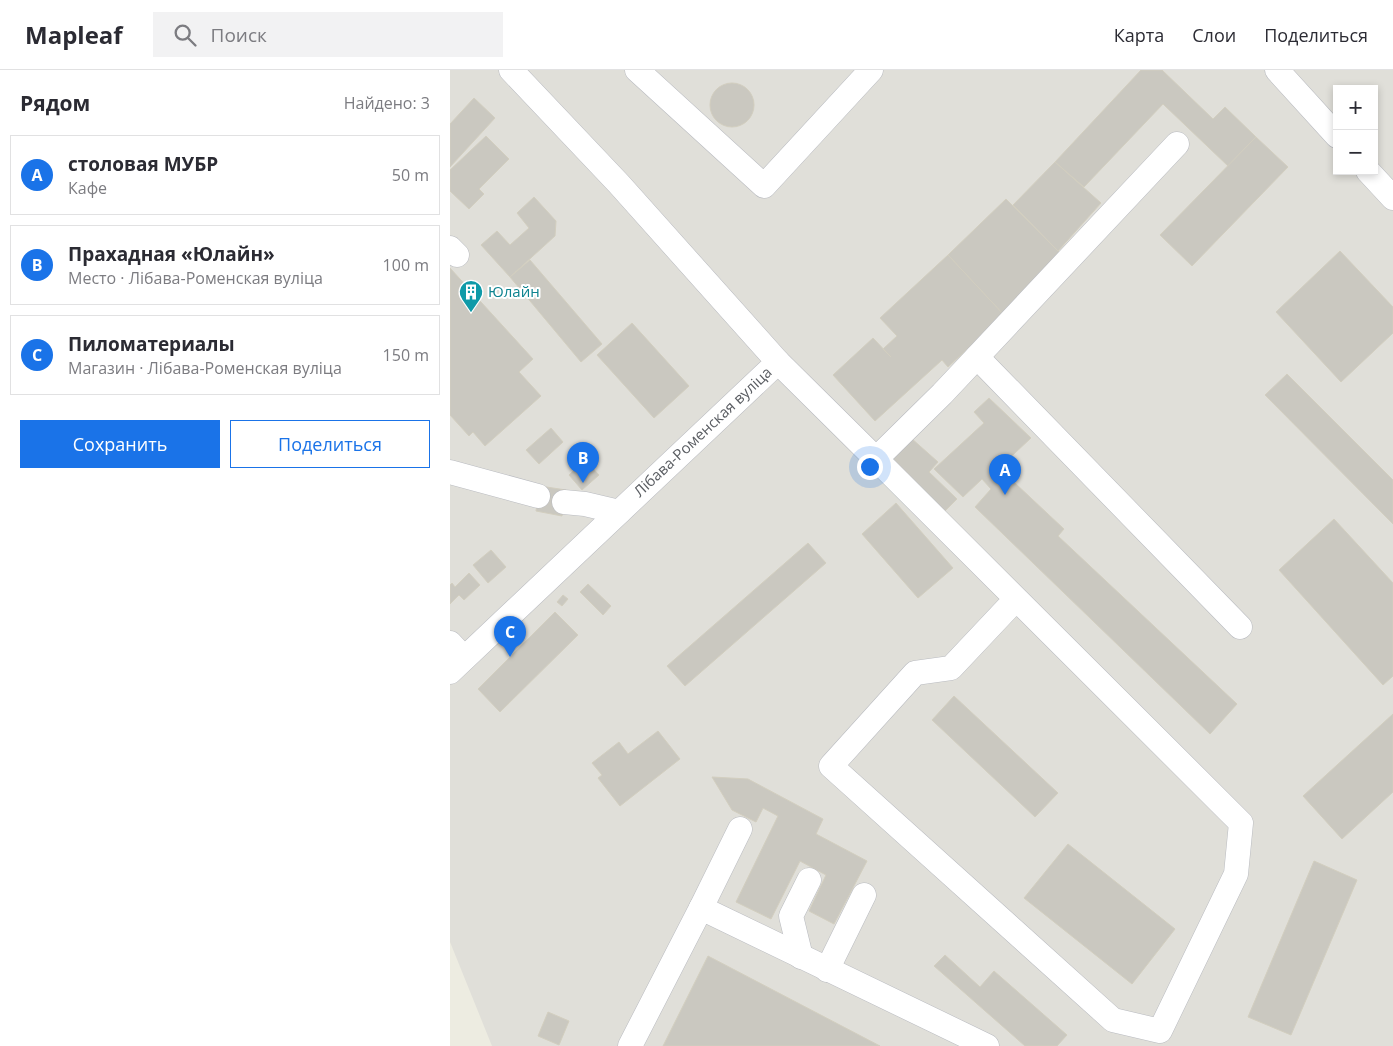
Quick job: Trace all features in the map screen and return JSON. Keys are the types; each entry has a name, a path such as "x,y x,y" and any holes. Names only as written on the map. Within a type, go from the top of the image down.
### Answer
{"street":[{"name":"Лібава-Роменская вуліца","path":"455,658 619,512 778,362 619,184 511,70"},
{"path":"637,70 764,186 871,70"},
{"path":"1277,70 1333,132"},
{"path":"876,459 977,357 1178,144"},
{"path":"1372,175 1393,198"},
{"path":"977,357 1240,627"},
{"path":"778,362 1241,823 1236,874 1160,1031 1113,1020 831,766 915,672 951,668 1016,599"},
{"path":"450,472 538,496"},
{"path":"564,502 585,504 619,512"},
{"path":"630,1046 740,829"},
{"path":"801,957 791,916 809,880"},
{"path":"827,970 864,895"},
{"path":"701,908 987,1046"}],"shaded area":[{"path":"450,70 1393,70 1393,1046 492,1046 450,942"}],"building":[{"path":"1141,70 1162,70 1213,119 1225,107 1256,137 1228,166 1163,104 1084,187 1055,162"},
{"path":"728,83 736,83 748,89 754,105 748,121 736,127 728,127 716,121 710,109 710,101 716,89"},
{"path":"474,98 495,118 450,167 450,124"},
{"path":"486,136 509,159 479,189 484,194 469,209 450,191 450,170"},
{"path":"1256,137 1288,167 1192,266 1160,235"},
{"path":"1055,162 1101,203 1058,251 1013,205"},
{"path":"534,197 556,221 555,236 510,277 481,245 497,231 510,245 529,228 517,213"},
{"path":"1006,199 1063,256 1004,315 948,255"},
{"path":"1340,251 1393,307 1393,333 1341,382 1276,312"},
{"path":"948,255 1004,315 948,367 942,360 875,421 833,375 873,338 883,349 897,336 880,318"},
{"path":"530,260 602,344 581,362 510,277"},
{"name":"Юлайн","path":"450,268 533,359 519,372 541,396 485,446 473,432 469,436 450,415"},
{"path":"632,323 689,386 654,418 597,355"},
{"path":"1287,374 1393,480 1393,524 1265,395"},
{"path":"989,398 1031,438 999,468 1064,529 1058,536 1237,704 1210,734 975,507 991,489 982,479 963,497 934,469 984,423 974,412"},
{"path":"551,428 563,442 539,464 526,450"},
{"path":"911,438 938,462 929,472 957,499 940,516 884,462"},
{"path":"585,460 599,475 582,490 569,475"},
{"path":"540,486 566,490 562,516 536,511"},
{"path":"896,503 953,568 918,598 862,534"},
{"path":"1334,519 1393,583 1393,676 1383,685 1279,570"},
{"path":"808,543 826,563 685,686 667,666"},
{"path":"491,550 506,567 488,583 473,565"},
{"path":"469,573 480,585 464,600 459,595 450,604 450,585 452,583 455,587"},
{"path":"588,584 611,606 603,615 580,592"},
{"path":"563,595 568,599 562,606 557,602"},
{"path":"555,612 578,635 500,712 478,689"},
{"path":"954,696 1058,793 1035,817 932,720"},
{"path":"1393,714 1393,792 1342,839 1303,796"},
{"path":"658,731 680,759 620,806 598,778 602,775 592,763 619,742 628,754"},
{"path":"712,777 748,779 823,819 816,834 867,861 834,924 809,911 826,875 800,861 771,919 736,902 778,816 763,808 756,822 732,810"},
{"path":"1068,844 1175,929 1132,984 1024,898"},
{"path":"1314,861 1357,880 1291,1035 1248,1017"},
{"path":"945,955 980,987 994,971 1067,1035 1057,1046 1025,1046 934,966"},
{"path":"708,956 880,1046 663,1046"},
{"path":"548,1012 569,1021 559,1045 538,1036"}],"place":[{"name":"Юлайн","path":"471,313"},
{"name":"Прахадная «Юлайн»","path":"583,483"},
{"name":"столовая МУБР","path":"1005,495"},
{"name":"Пиломатериалы","path":"510,657"}]}
